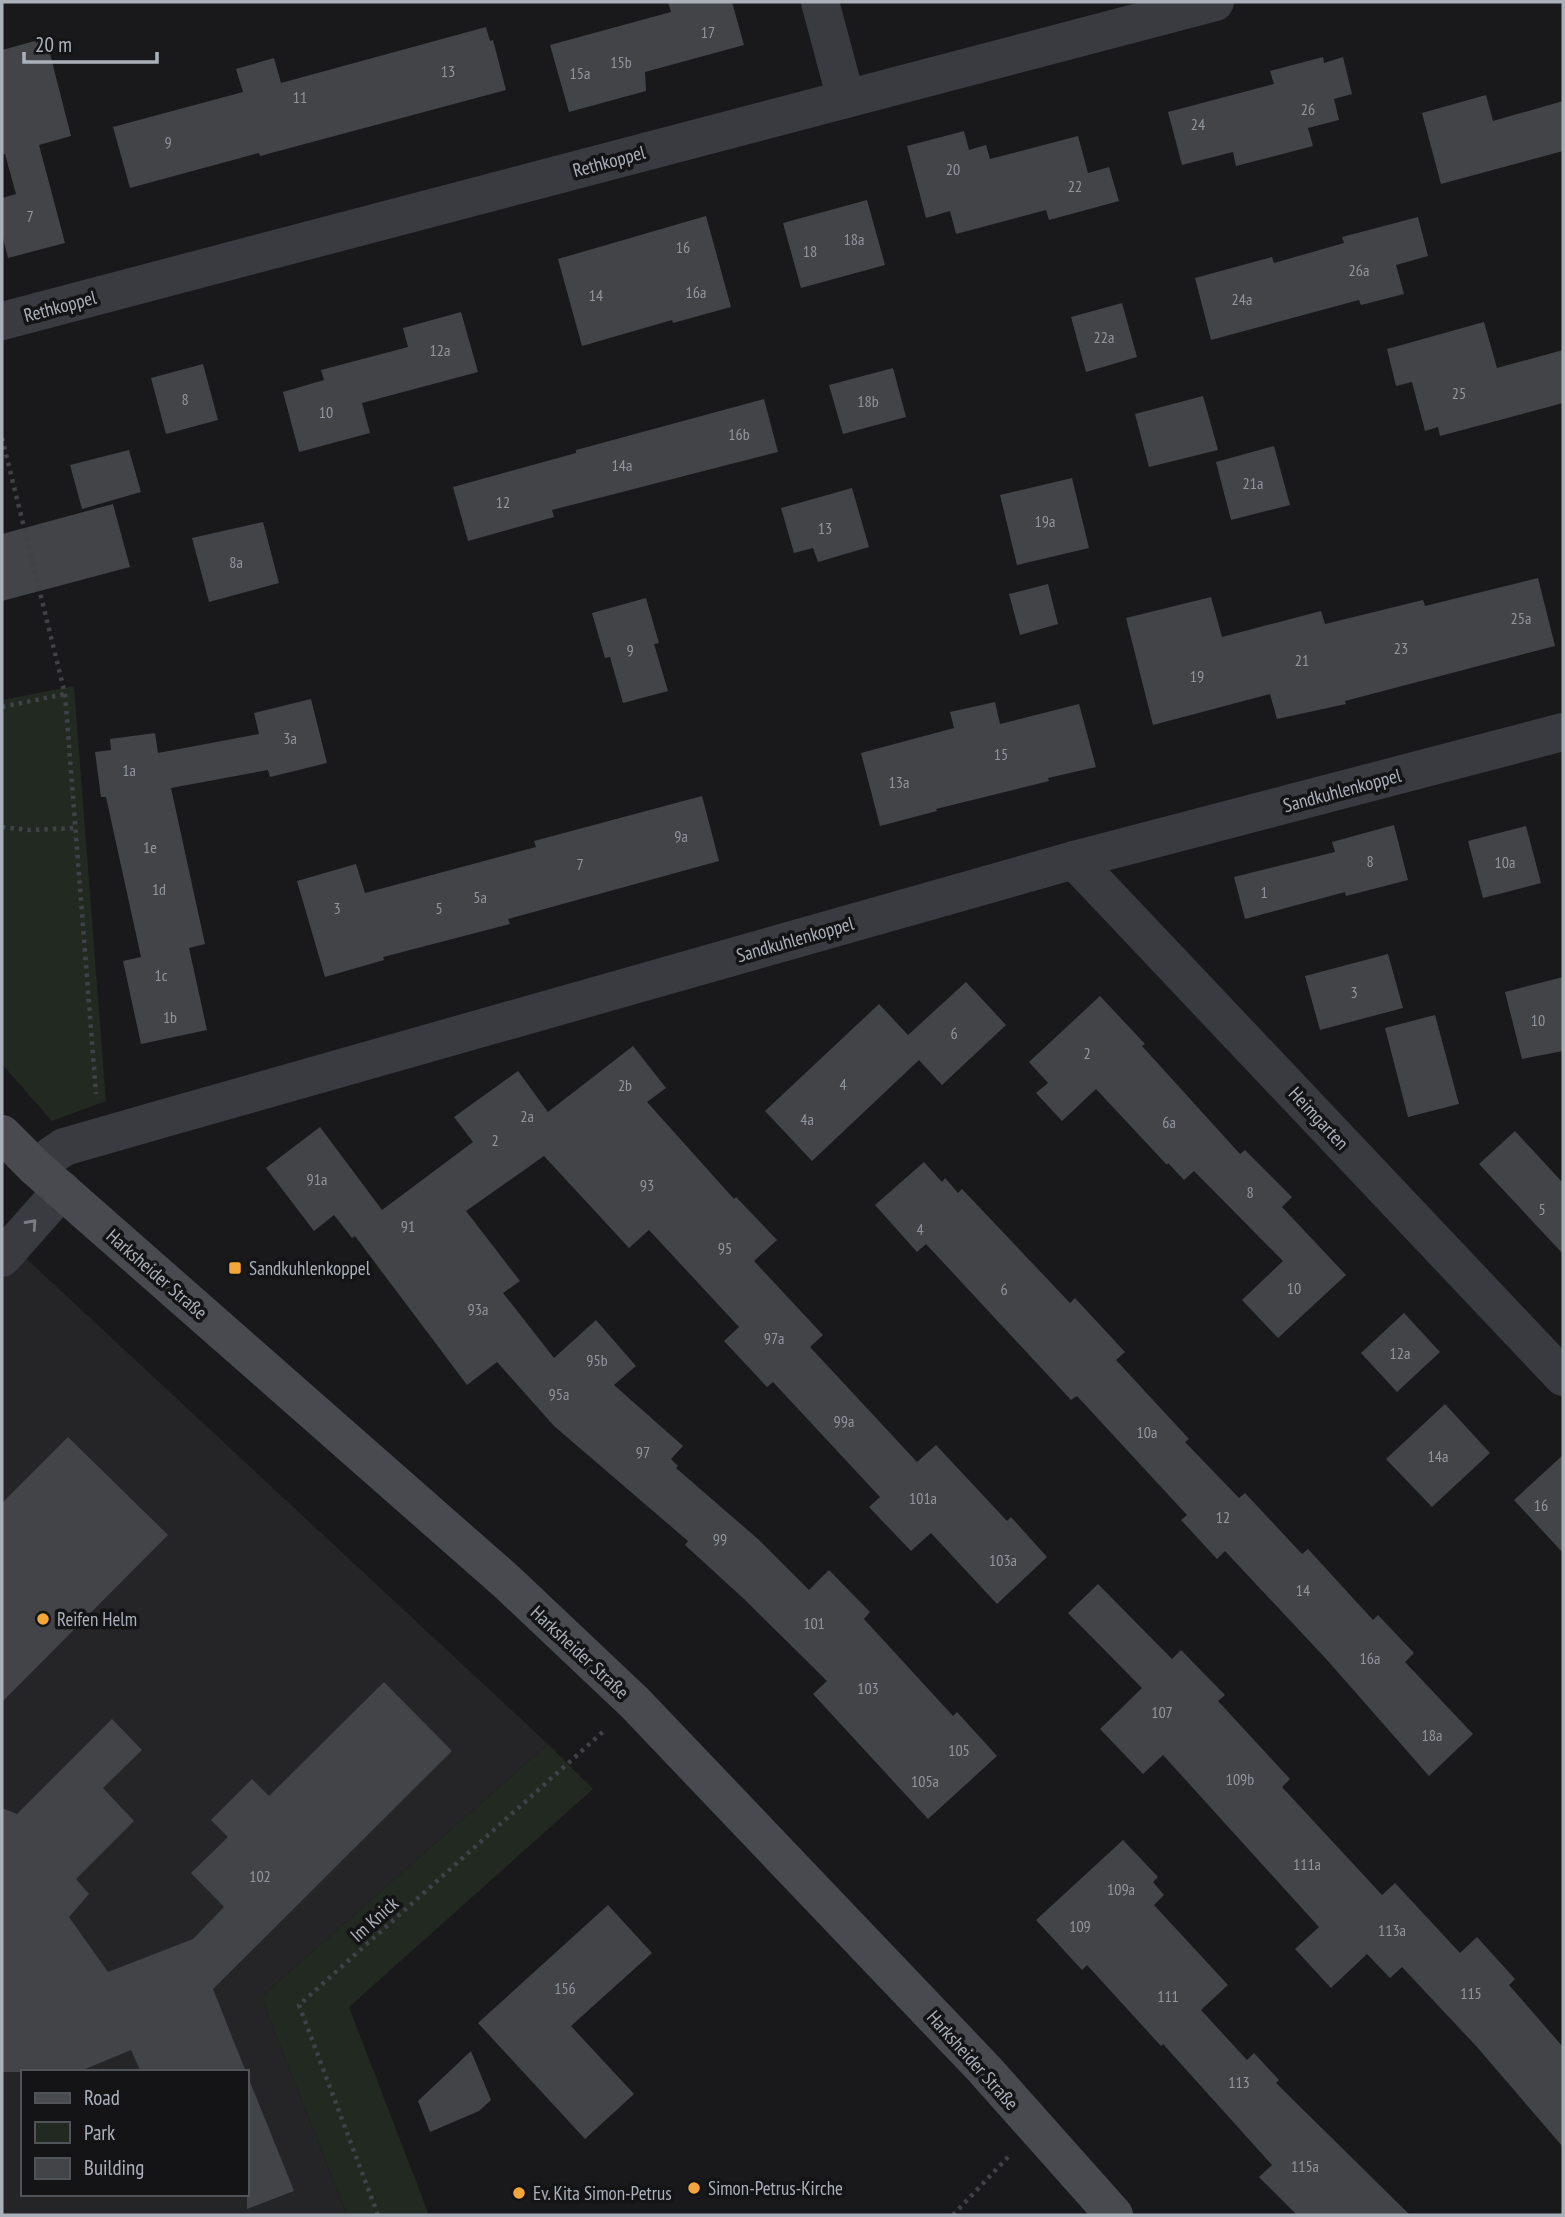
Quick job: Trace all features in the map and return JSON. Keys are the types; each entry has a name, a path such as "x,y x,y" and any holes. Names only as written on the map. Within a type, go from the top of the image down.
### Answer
{"main road":[{"name":"Harksheider Straße","path":"22,1157 497,1573 635,1703 985,2070 1114,2215"}],"street":[{"path":"820,2 846,99"},
{"name":"Rethkoppel","path":"2,321 1215,2"},
{"name":"Sandkuhlenkoppel","path":"2,1258 22,1157 1074,860 1563,732"},
{"name":"Heimgarten","path":"1074,860 1563,1377"}],"path":[{"path":"2,438 65,694 100,1136"},
{"path":"2,707 65,694"},
{"path":"2,827 30,830 76,828"},
{"name":"Im Knick","path":"378,2215 299,2005 635,1703"},
{"path":"953,2215 976,2191"}],"shaded area":[{"path":"2,1236 548,1744 261,1997 347,2215 2,2215"}],"green space":[{"path":"74,686 106,1101 52,1121 2,1064 2,700"},
{"path":"548,1744 593,1789 349,2007 429,2215 347,2215 261,1997"}],"building":[{"path":"668,2 732,2 744,45 645,72 646,91 569,112 550,45 671,12"},
{"path":"486,27 490,41 493,40 506,90 130,188 113,127 243,92 236,69 274,58 281,83"},
{"path":"46,38 71,136 39,145 65,243 8,258 2,234 2,198 16,194 5,154 2,154 2,50"},
{"path":"1323,57 1324,63 1343,57 1352,94 1334,99 1339,120 1308,128 1313,146 1236,166 1233,152 1182,165 1168,112 1274,84 1270,71"},
{"path":"1486,95 1493,121 1563,101 1563,151 1441,184 1422,113"},
{"path":"964,131 969,150 986,145 990,159 1078,136 1088,173 1109,167 1119,201 1049,220 1046,210 956,234 950,211 926,218 907,146"},
{"path":"867,200 885,265 801,288 783,223"},
{"path":"706,216 731,307 673,323 672,320 582,346 558,259"},
{"path":"1418,217 1428,256 1396,265 1404,294 1361,305 1359,300 1211,340 1195,278 1272,257 1274,263 1344,243 1342,237"},
{"path":"1122,303 1137,357 1086,372 1071,317"},
{"path":"461,312 478,372 362,403 370,433 299,452 283,392 324,380 321,370 408,347 403,328"},
{"path":"1484,322 1497,368 1563,350 1563,403 1440,436 1438,427 1425,431 1412,382 1396,386 1387,349"},
{"path":"203,364 218,420 166,434 151,378"},
{"path":"893,368 906,417 843,434 829,385"},
{"path":"1203,396 1218,450 1149,467 1135,414"},
{"path":"764,399 778,452 552,510 554,517 468,541 453,487 576,453 576,450"},
{"path":"1274,446 1290,505 1231,520 1216,462"},
{"path":"129,450 141,492 82,509 70,465"},
{"path":"1072,478 1089,548 1017,565 1000,495"},
{"path":"852,488 869,547 818,562 813,548 794,553 781,508"},
{"path":"113,504 130,567 2,601 2,534"},
{"path":"263,522 279,583 209,602 192,538"},
{"path":"1538,578 1555,646 1345,701 1346,704 1277,719 1270,694 1153,725 1126,618 1211,597 1222,637 1321,611 1325,624 1423,600 1425,606"},
{"path":"1048,584 1058,624 1020,635 1009,594"},
{"path":"646,598 659,643 654,644 668,691 623,703 610,657 605,658 592,613"},
{"path":"311,699 327,763 270,777 268,770 171,788 205,944 189,948 207,1030 141,1044 123,961 141,957 106,797 101,797 95,752 111,750 110,739 155,733 158,753 259,734 254,713"},
{"path":"995,702 1000,724 1079,704 1096,767 880,826 861,753 954,728 950,712"},
{"path":"702,796 719,861 508,919 510,924 383,957 384,960 325,977 297,881 356,864 365,893 536,847 534,841"},
{"path":"1394,825 1408,880 1346,896 1345,892 1245,919 1234,877 1335,852 1332,842"},
{"path":"1526,826 1541,883 1483,898 1468,841"},
{"path":"1388,954 1403,1008 1320,1030 1305,976"},
{"path":"1563,977 1563,1051 1522,1059 1505,992"},
{"path":"966,982 1006,1025 942,1085 919,1060 812,1161 765,1111 879,1004 908,1035"},
{"path":"1100,996 1240,1154 1245,1150 1292,1197 1282,1207 1346,1275 1278,1338 1242,1300 1283,1261 1194,1171 1184,1180 1168,1163 1167,1165 1096,1089 1062,1121 1036,1093 1048,1083 1029,1062"},
{"path":"1435,1015 1459,1104 1408,1117 1385,1028"},
{"path":"633,1046 666,1088 647,1102 734,1199 736,1197 777,1240 754,1261 823,1335 810,1347 917,1462 936,1445 1007,1521 1011,1517 1047,1557 997,1604 931,1533 911,1551 869,1507 880,1497 773,1382 767,1387 724,1341 739,1327 649,1230 629,1248 544,1156 466,1211 520,1281 503,1293 554,1358 596,1320 636,1366 614,1385 683,1446 671,1459 678,1466 676,1468 759,1540 809,1590 829,1570 870,1612 864,1619 953,1716 957,1712 997,1756 928,1819 813,1694 827,1681 685,1545 688,1541 554,1426 497,1362 467,1385 355,1236 352,1238 334,1215 314,1231 266,1168 320,1127 382,1210 473,1142 454,1117 518,1071 548,1112"},
{"path":"1515,1131 1563,1183 1563,1254 1479,1164"},
{"path":"924,1162 942,1182 945,1178 958,1193 962,1189 1070,1303 1075,1298 1125,1352 1116,1360 1189,1439 1185,1442 1239,1498 1245,1493 1302,1554 1308,1549 1373,1620 1378,1615 1414,1653 1405,1662 1473,1734 1429,1776 1328,1661 1225,1551 1217,1559 1181,1520 1187,1515 1077,1396 1071,1400 926,1244 917,1252 875,1205"},
{"path":"1404,1313 1440,1352 1397,1392 1361,1353"},
{"path":"1445,1404 1490,1453 1432,1507 1386,1459"},
{"name":"Reifen Helm","path":"68,1437 168,1535 2,1702 2,1503"},
{"path":"1563,1455 1563,1553 1514,1500"},
{"path":"1098,1584 1172,1659 1181,1650 1225,1695 1218,1701 1290,1779 1282,1787 1382,1895 1395,1883 1460,1953 1477,1937 1515,1979 1509,1985 1563,2047 1563,2147 1477,2047 1402,1967 1390,1978 1367,1954 1331,1988 1295,1949 1319,1927 1163,1755 1143,1774 1100,1729 1142,1688 1068,1613"},
{"path":"384,1682 452,1751 213,1989 245,2070 140,2070 131,2050 83,2070 2,2072 2,1808 17,1814 112,1719 142,1750 103,1788 134,1821 76,1879 89,1894 69,1917 108,1972 193,1939 224,1907 191,1873 228,1837 211,1820 252,1779 269,1796"},
{"path":"1123,1840 1158,1877 1153,1882 1164,1895 1154,1905 1228,1985 1201,2010 1247,2060 1254,2053 1279,2080 1276,2083 1410,2215 1297,2215 1259,2177 1272,2165 1163,2044 1161,2046 1087,1965 1082,1970 1036,1920"},
{"path":"608,1905 652,1953 571,2026 634,2094 585,2139 478,2023"},
{"path":"471,2051 491,2100 479,2111 430,2132 418,2101"},
{"path":"248,2077 294,2191 247,2209 248,2196"}],"place":[{"name":"Sandkuhlenkoppel","path":"235,1268"},
{"name":"Reifen Helm","path":"43,1619"},
{"name":"Simon-Petrus-Kirche","path":"694,2188"},
{"name":"Ev. Kita Simon-Petrus","path":"519,2193"}]}
